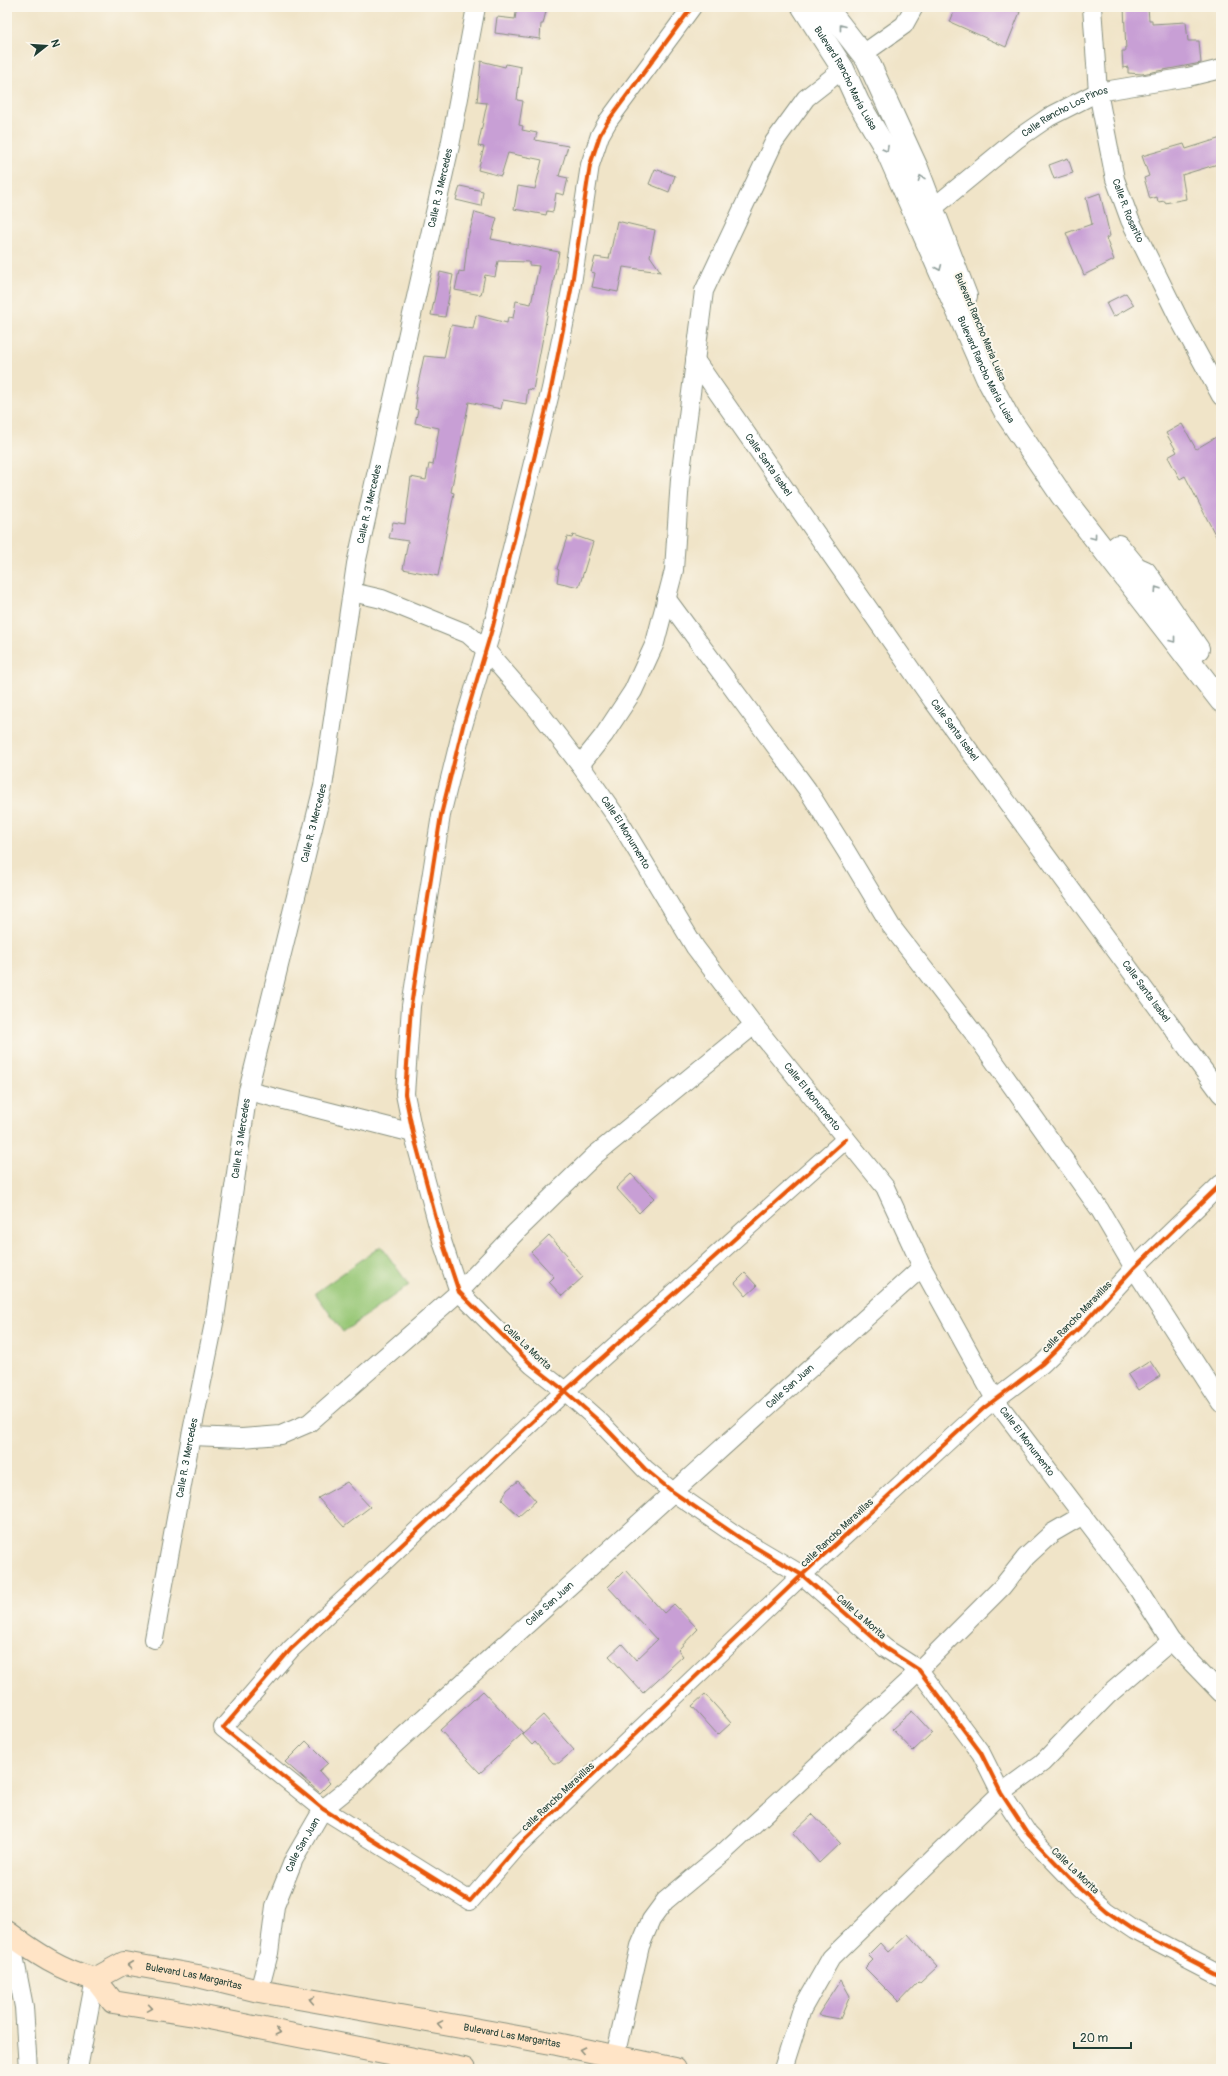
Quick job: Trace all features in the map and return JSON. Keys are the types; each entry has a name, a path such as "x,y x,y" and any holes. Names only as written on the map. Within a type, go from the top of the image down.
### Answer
{"main road":[{"path":"9,1934 51,1962 81,1976 95,1979 114,2002 194,2015 464,2069"},
{"name":"Bulevard Las Margaritas","path":"95,1979 124,1963 198,1976 259,1991 557,2044 675,2069"}],"street":[{"name":"Calle R. 3 Mercedes","path":"154,1639 191,1436 216,1318 248,1091 323,787 359,549 450,146 476,7"},
{"path":"459,1292 443,1244 413,1133 405,1094 411,1006 441,815 485,649 493,626 551,389 571,290 590,165 600,135 692,7"},
{"name":"Bulevard Rancho María Luisa","path":"803,7 843,69 858,102 887,151 987,378 1007,415 1062,496 1221,701"},
{"name":"Bulevard Rancho Maria Luisa","path":"826,7 863,54 917,168 977,324 1011,395 1037,438 1136,568 1145,572 1191,640 1221,678"},
{"path":"863,54 904,25 914,7"},
{"name":"Calle R. Rosarito","path":"1092,7 1098,92 1115,179 1130,220 1179,319 1221,396"},
{"path":"580,765 604,735 633,691 655,643 674,570 680,479 704,291 774,142 806,98 843,69"},
{"name":"Calle Rancho Los Pinos","path":"933,208 1017,139 1049,117 1098,92 1188,78 1221,69"},
{"name":"Calle Santa Isabel","path":"695,360 933,701 1221,1094"},
{"name":"Calle El Monumento","path":"352,592 382,599 468,634 485,649 537,709 580,765 618,820 695,947 754,1025 885,1187 922,1267 996,1401 1134,1583 1171,1641 1221,1693"},
{"path":"666,598 807,789 891,926 982,1044 1100,1210 1134,1268 1221,1403"},
{"path":"191,1436 242,1438 280,1435 310,1423 459,1292 515,1233 595,1156 754,1025"},
{"path":"248,1091 413,1133"},
{"path":"323,1809 223,1728 291,1649 565,1391 846,1139"},
{"name":"calle Rancho Maravillas","path":"323,1809 470,1901 516,1848 802,1575 984,1408 996,1401 1042,1364 1080,1327 1134,1268 1221,1184"},
{"name":"Calle San Juan","path":"259,1991 269,1953 275,1906 294,1859 323,1809 354,1784 385,1753 922,1267"},
{"name":"Calle La Morita","path":"459,1292 532,1365 565,1391 601,1423 645,1469 674,1492 743,1540 802,1575 885,1648 919,1670 981,1753 1001,1793 1033,1839 1080,1888 1106,1911 1138,1932 1221,1975"},
{"path":"615,2057 640,1946 651,1920 665,1901 724,1852 919,1670 1002,1587 1036,1547 1052,1533 1083,1515"},
{"path":"783,2069 802,2010 831,1958 1001,1793 1042,1763 1107,1696 1171,1641"},
{"path":"9,1934 24,2007 28,2069"},
{"path":"78,2069 95,1979"}],"green space":[{"path":"381,1246 409,1285 343,1332 315,1293"}],"building":[{"path":"517,7 547,7 543,24 541,24 540,39 495,33 497,17 515,19"},
{"path":"956,7 1009,7 1020,12 1006,47 950,22"},
{"path":"1124,7 1148,7 1149,20 1152,20 1152,24 1186,22 1188,41 1199,41 1201,63 1142,74 1128,73 1128,67 1123,68 1122,51 1126,51"},
{"path":"481,61 505,67 506,64 521,67 517,100 523,101 519,125 523,126 522,130 537,133 535,140 568,146 559,176 568,178 564,195 556,193 553,212 547,211 546,215 514,209 518,186 535,189 542,160 508,153 501,176 478,170 484,147 478,146 487,103 477,102"},
{"path":"1221,138 1221,163 1182,175 1186,199 1165,203 1165,201 1158,202 1157,197 1150,199 1144,178 1149,176 1142,156 1184,144 1186,149"},
{"path":"1068,158 1073,173 1054,179 1049,165"},
{"path":"655,169 675,176 669,192 649,184"},
{"path":"460,186 483,191 481,206 456,200"},
{"path":"1100,193 1110,236 1106,238 1114,260 1084,275 1066,233 1092,224 1086,198"},
{"path":"475,212 497,218 491,239 559,252 533,390 528,389 526,404 503,400 501,409 469,402 451,492 454,493 438,576 403,569 408,541 389,538 393,522 405,524 411,477 426,480 429,464 433,465 439,428 415,423 418,410 415,409 417,398 415,398 424,356 444,358 451,325 473,329 476,315 507,323 508,317 513,318 516,301 531,304 539,266 529,265 529,262 498,261 495,277 485,275 481,295 455,290 459,271 464,272 468,237"},
{"path":"617,221 655,230 650,256 661,272 623,267 618,292 592,287 595,273 591,272 595,257 609,259"},
{"path":"440,272 453,275 445,317 431,315"},
{"path":"1126,293 1134,305 1113,317 1106,303"},
{"path":"1182,424 1196,449 1221,434 1221,546 1185,476 1180,479 1168,457 1177,452 1166,433"},
{"path":"573,535 593,542 579,587 557,582 559,570 557,569 567,537 572,538"},
{"path":"631,1174 654,1198 639,1213 616,1188"},
{"path":"549,1235 568,1256 566,1258 583,1277 562,1296 549,1282 554,1277 531,1252"},
{"path":"745,1273 757,1286 746,1296 735,1283"},
{"path":"1150,1361 1160,1376 1138,1390 1128,1375"},
{"path":"518,1481 536,1501 519,1516 502,1500 507,1490"},
{"path":"347,1482 370,1507 344,1527 318,1498"},
{"path":"625,1570 664,1613 674,1604 698,1629 678,1650 683,1656 643,1693 609,1656 622,1644 636,1660 657,1640 608,1587"},
{"path":"483,1691 523,1733 543,1715 574,1750 559,1763 553,1763 535,1742 532,1745 522,1734 480,1773 440,1730"},
{"path":"705,1694 731,1723 718,1735 692,1706"},
{"path":"912,1711 932,1733 913,1751 892,1729"},
{"path":"306,1741 328,1763 319,1771 330,1783 320,1793 285,1762"},
{"path":"813,1814 840,1843 819,1863 793,1833"},
{"path":"908,1934 937,1967 920,1983 918,1982 899,2002 865,1968 873,1960 868,1955 880,1943 888,1952"},
{"path":"841,1980 850,1996 840,2019 818,2015"}],"cycle path":[{"path":"692,7 608,121 600,135 590,165 571,290 551,389 493,626 463,726 441,815 411,1006 405,1094 413,1133 443,1244 459,1292 532,1365 565,1391 601,1423 645,1469 673,1492 743,1540 802,1575 885,1648 919,1670 981,1753 1001,1793 1028,1834 1080,1888 1106,1911 1134,1930 1221,1975"},
{"path":"846,1139 565,1391 291,1649 223,1728 323,1809 470,1901 516,1848 802,1575 984,1408 1042,1364 1080,1327 1134,1268 1221,1184"}]}
